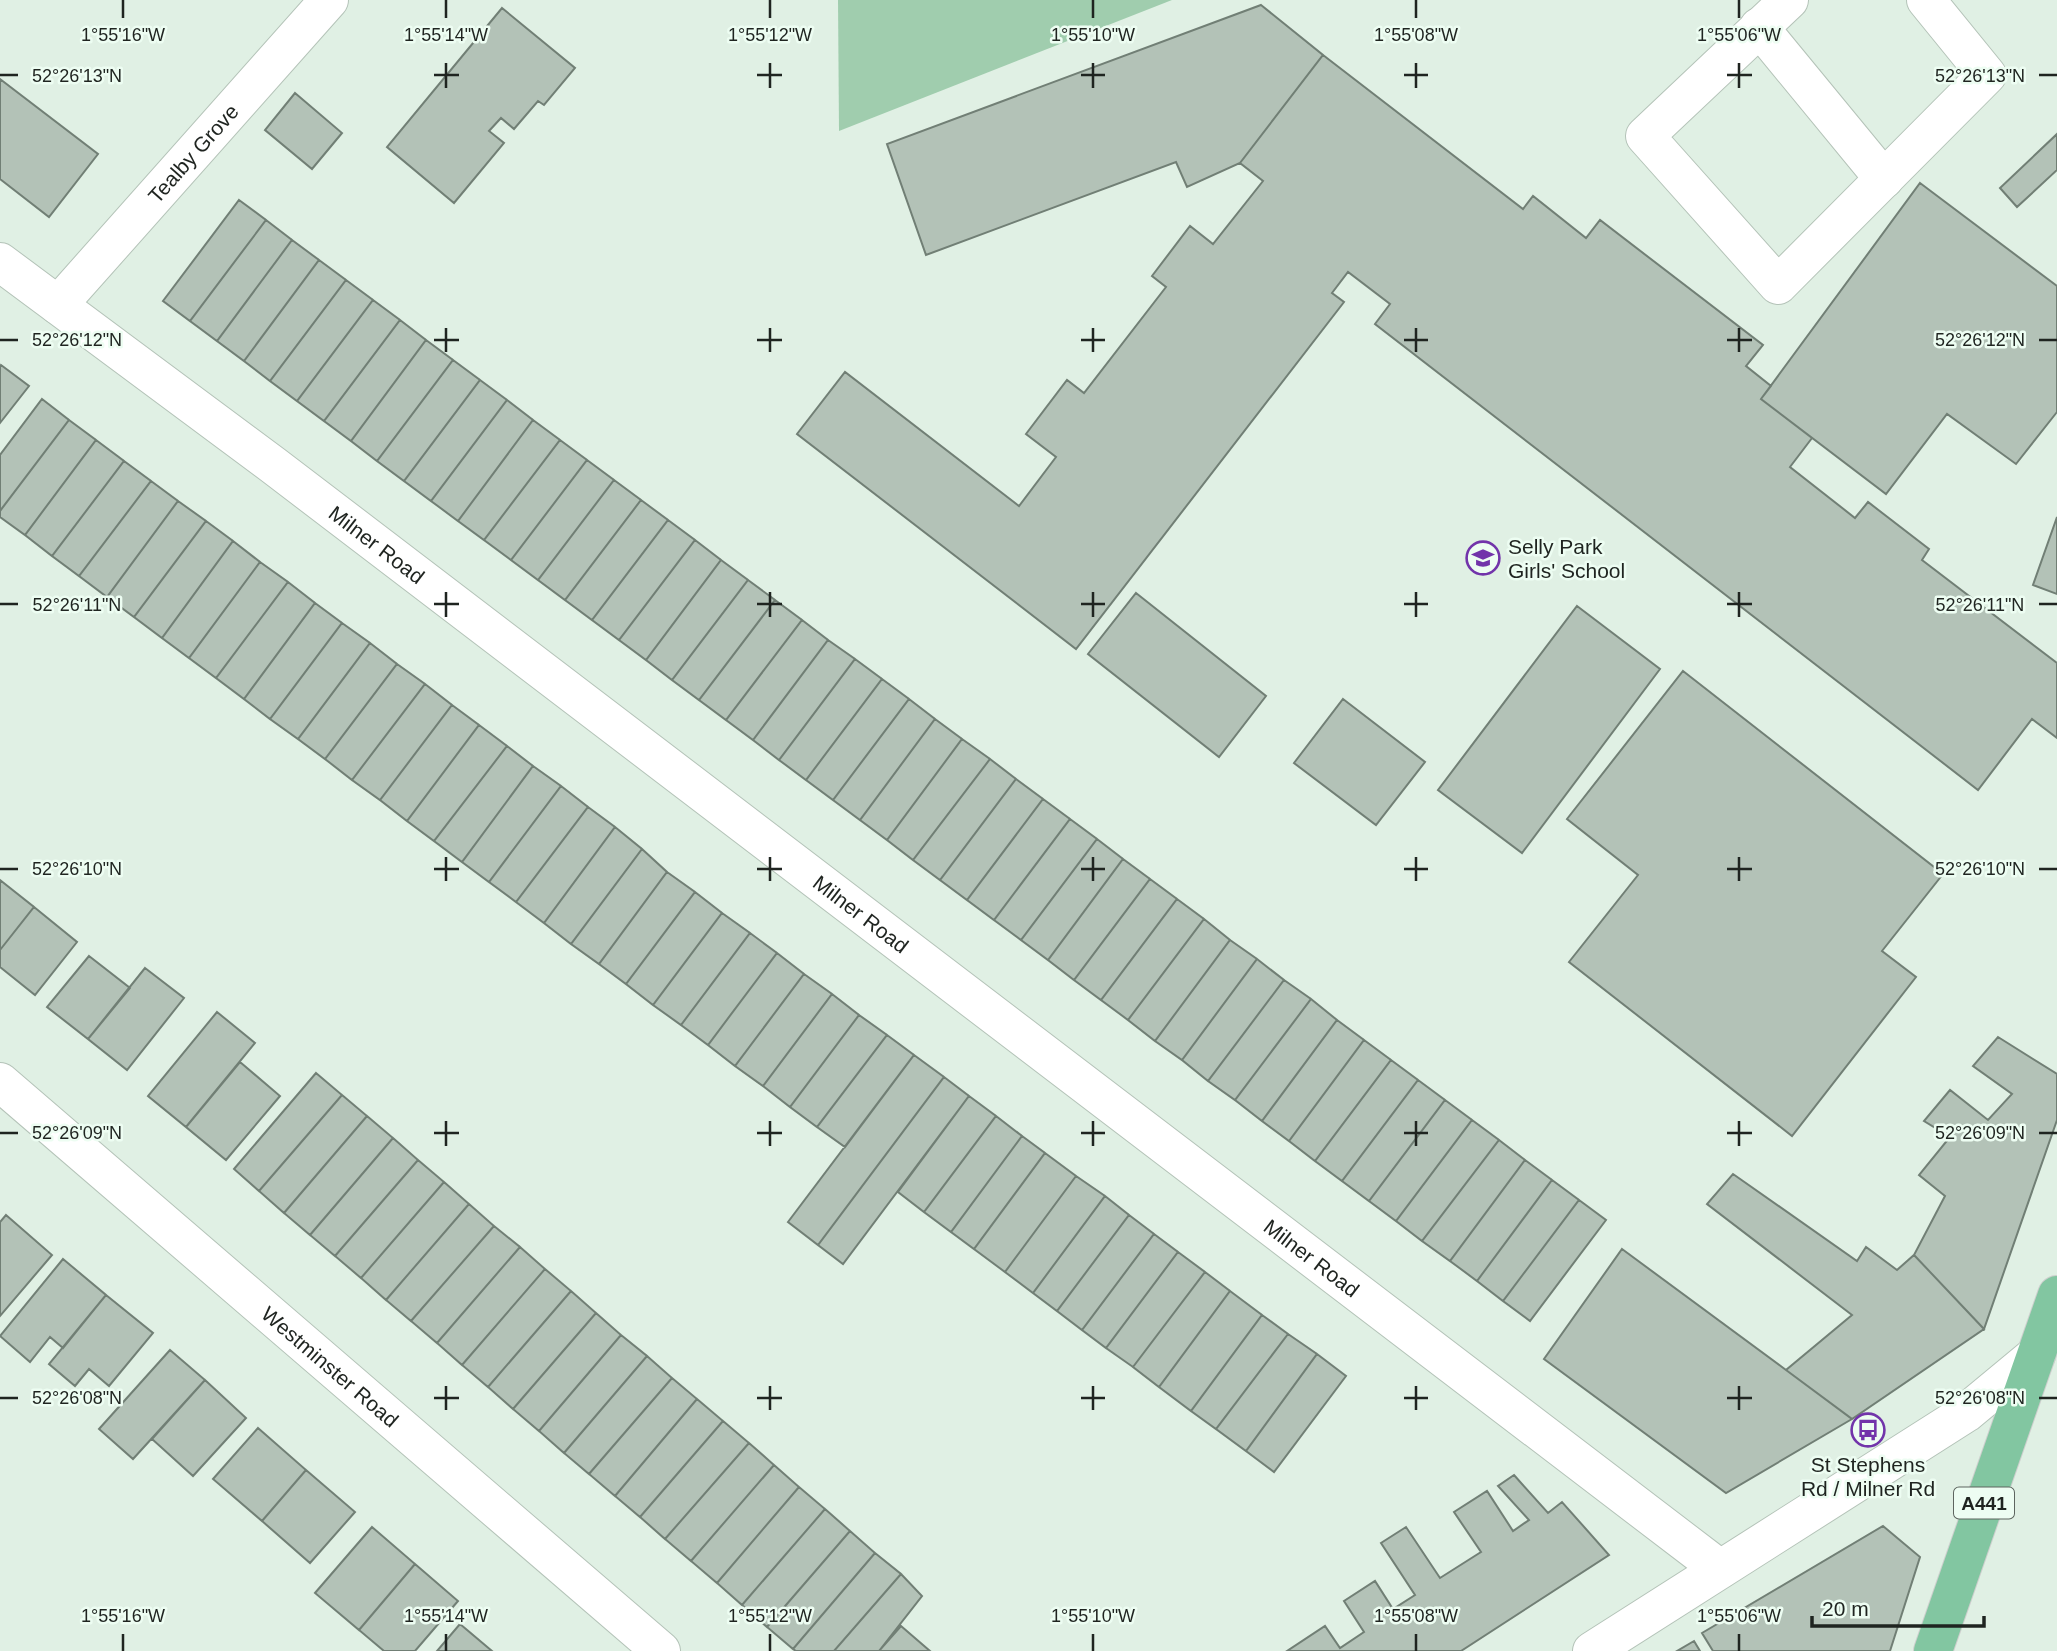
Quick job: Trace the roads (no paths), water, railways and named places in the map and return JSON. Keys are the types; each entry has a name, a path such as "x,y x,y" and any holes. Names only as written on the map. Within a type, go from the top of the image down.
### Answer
{"main road":[{"name":"A441","path":"1933,1651 2057,1295"}],"street":[{"name":"Tealby Grove","path":"58,305 329,0"},
{"path":"1789,0 1645,136 1778,285 1987,75 1926,0"},
{"path":"1759,27 1884,179"},
{"name":"Milner Road","path":"0,262 284,474 1720,1569"},
{"name":"Westminster Road","path":"0,1082 661,1651"},
{"path":"1592,1651 1966,1413 2036,1355"}],"place":[{"name":"Selly Park Girls' School","path":"1483,558"},
{"name":"St Stephens Rd / Milner Rd","path":"1868,1430"}]}
